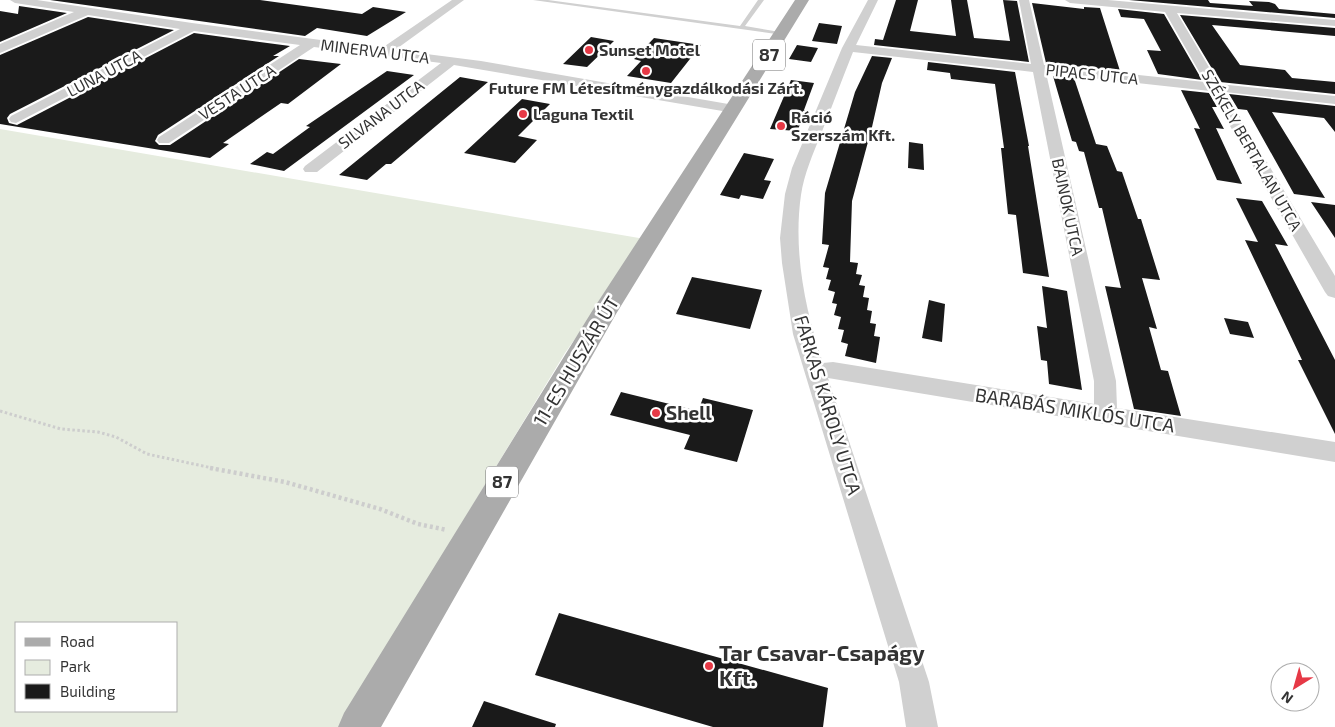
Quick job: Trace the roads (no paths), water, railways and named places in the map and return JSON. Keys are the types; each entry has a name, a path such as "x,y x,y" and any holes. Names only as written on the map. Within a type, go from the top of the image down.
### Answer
{"main road":[{"name":"11-ES HUSZÁR ÚT","path":"358,727 603,314 783,33 802,0"}],"street":[{"name":"MINERVA UTCA","path":"15,0 310,44 386,51 452,60 734,109"},
{"path":"386,51 458,0"},
{"name":"FARKAS KÁROLY UTCA","path":"873,0 848,48 800,168 793,194 789,238 796,297 803,334 914,682 922,727"},
{"name":"BAJNOK UTCA","path":"1024,0 1105,381 1106,415"},
{"path":"1070,0 1335,23"},
{"name":"SZÉKELY BERTALAN UTCA","path":"1170,9 1335,292"},
{"path":"0,49 87,11"},
{"name":"LUNA UTCA","path":"16,119 192,27"},
{"name":"VESTA UTCA","path":"164,140 310,44"},
{"name":"PIPACS UTCA","path":"848,48 1335,100"},
{"name":"SILVANA UTCA","path":"311,169 452,60"},
{"name":"BARABÁS MIKLÓS UTCA","path":"815,372 833,370 1335,452"}],"lane":[{"path":"536,0 783,33"},
{"path":"742,28 761,0"}],"place":[{"name":"Sunset Motel","path":"589,50"},
{"name":"Future FM Létesítménygazdálkodási Zárt.","path":"646,71"},
{"name":"Laguna Textil","path":"523,114"},
{"name":"Ráció Szerszám Kft.","path":"781,126"},
{"name":"Shell","path":"656,413"},
{"name":"Tar Csavar-Csapágy Kft.","path":"709,666"}]}
